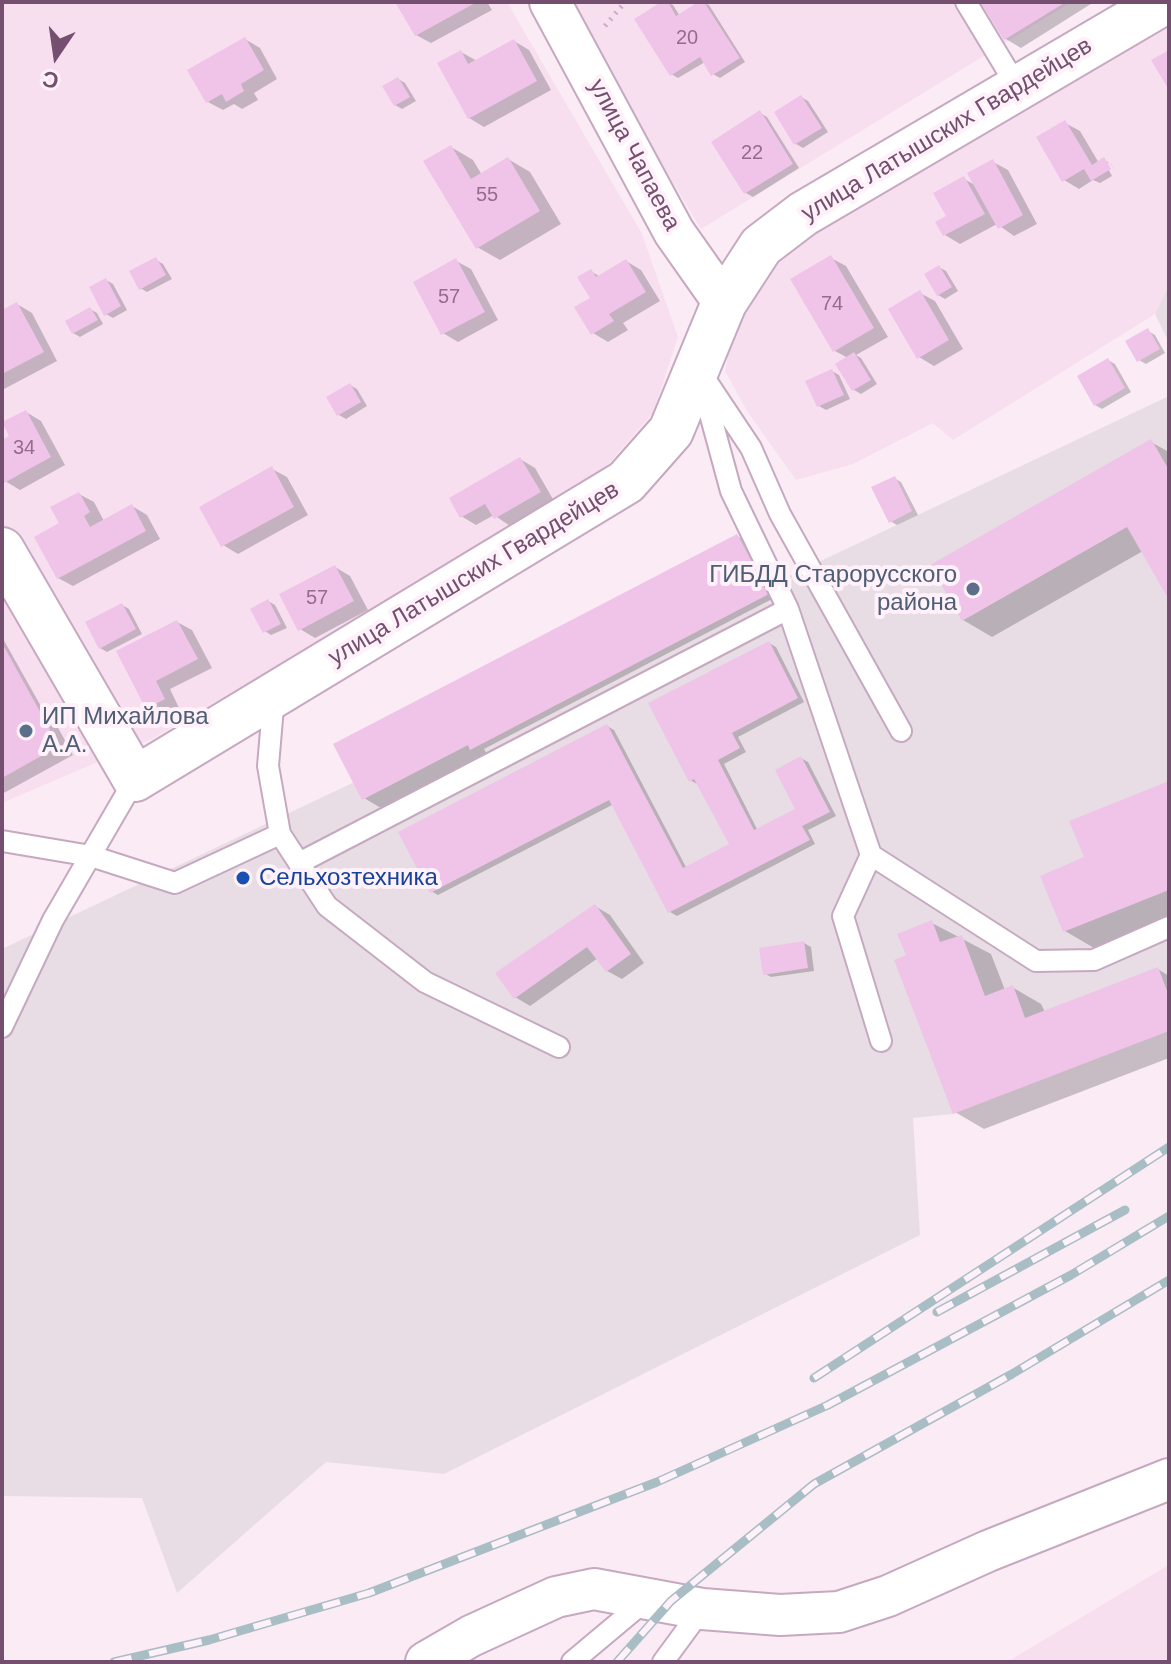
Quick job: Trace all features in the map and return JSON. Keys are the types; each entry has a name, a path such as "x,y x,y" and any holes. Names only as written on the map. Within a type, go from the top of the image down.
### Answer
{"street":[{"name":"улица Чапаева","path":"550,2 674,232 724,303"},
{"name":"улица Латышских Гвардейцев","path":"135,779 626,482 671,431 724,303 761,246 803,214 1164,2"},
{"path":"2,550 135,779"},
{"path":"426,1662 471,1636 556,1597 594,1589 702,1609 780,1615 839,1612 888,1596 988,1551 1169,1479"}],"lane":[{"path":"966,2 1018,88"},
{"path":"698,369 731,491 788,609 871,855 1036,961 1094,960 1169,927"},
{"path":"698,369 751,448 780,514 901,731"},
{"path":"299,863 788,609"},
{"path":"274,695 268,766 280,834 327,906 425,982 559,1047"},
{"path":"2,1027 53,920 135,779"},
{"path":"2,841 91,856 175,883 280,834"},
{"path":"871,855 843,916 881,1041"},
{"path":"572,1662 649,1597"},
{"path":"663,1662 702,1609"}],"shaded area":[{"path":"2,2 507,2 642,234 678,337 653,413 596,478 154,738 2,803"},
{"path":"564,2 1072,2 701,229"},
{"path":"1169,21 1169,285 1155,314 953,440 933,423 853,464 796,480 747,411 725,371 734,325 759,283 786,252"},
{"path":"1169,285 1169,343 1155,314"},
{"path":"1169,396 1169,1031 953,1114 913,1118 920,1235 444,1474 326,1462 177,1593 142,1498 2,1496 2,949"},
{"path":"1169,1564 1169,1662 1007,1662 1162,1569"}],"building":[{"path":"395,2 477,2 415,36"},
{"path":"661,2 668,2 676,16 698,2 704,2 740,58 711,76 700,57 670,76 634,19"},
{"path":"980,2 1066,2 1004,40"},
{"path":"245,37 264,70 241,84 244,91 226,102 222,94 206,103 187,70"},
{"path":"514,39 537,81 468,119 437,63 461,50 468,64"},
{"path":"1169,50 1169,90 1151,60"},
{"path":"398,77 410,97 394,106 382,86"},
{"path":"801,95 822,128 794,145 774,112"},
{"path":"760,110 793,164 744,194 711,142"},
{"path":"1065,120 1092,165 1104,157 1111,169 1091,181 1084,169 1062,182 1036,137"},
{"path":"451,145 471,179 508,157 540,211 476,249 423,161"},
{"path":"993,159 1023,215 998,229 967,173"},
{"path":"964,176 985,214 943,236 935,222 946,216 933,193"},
{"path":"831,255 874,328 833,352 790,279"},
{"path":"156,257 166,275 139,290 129,271"},
{"path":"456,258 485,312 441,335 413,282"},
{"path":"626,259 646,292 609,314 614,321 591,335 574,307 590,298 577,277 591,269 596,277"},
{"path":"939,265 952,287 937,296 924,274"},
{"path":"106,278 121,306 104,316 89,287"},
{"path":"920,290 949,340 917,359 888,309"},
{"path":"17,302 44,352 2,374 2,310"},
{"path":"90,307 98,320 72,334 65,321"},
{"path":"1148,328 1160,349 1137,362 1125,341"},
{"path":"854,352 871,380 852,391 835,364"},
{"path":"1108,358 1125,388 1094,406 1077,376"},
{"path":"832,369 844,395 817,407 805,381"},
{"path":"350,383 361,402 337,416 326,397"},
{"path":"26,410 51,457 4,483 2,440 9,436 2,422"},
{"path":"1151,439 1169,470 1169,600 1127,527 962,621 930,565"},
{"path":"520,457 541,492 494,519 485,504 460,518 449,498"},
{"path":"272,466 294,507 221,547 199,507"},
{"path":"895,476 912,511 889,523 871,487"},
{"path":"79,492 90,512 84,516 90,527 132,504 146,531 57,579 34,537 59,523 50,507"},
{"path":"737,534 769,594 470,750 468,745 362,800 333,744"},
{"path":"335,565 354,601 298,631 279,594"},
{"path":"268,599 281,624 263,633 250,609"},
{"path":"122,603 136,629 99,649 85,622"},
{"path":"177,620 198,659 156,681 165,699 146,709 116,651"},
{"path":"769,641 798,698 732,733 740,748 718,760 754,830 795,809 775,770 801,756 830,812 802,826 810,840 668,913 609,800 430,893 398,832 607,724 683,868 729,844 694,779 689,782 648,703"},
{"path":"2,643 59,746 2,778"},
{"path":"1169,781 1169,890 1063,932 1040,876 1084,857 1069,821"},
{"path":"595,904 631,954 606,972 587,947 514,999 495,973"},
{"path":"932,920 940,942 962,935 985,996 1013,985 1025,1018 1158,967 1169,996 1169,1031 953,1114 894,960 906,955 897,934"},
{"path":"804,941 808,968 763,975 759,948"}],"railway":[{"path":"814,1378 1169,1147"},
{"path":"937,1312 1125,1210"},
{"path":"114,1662 209,1640 369,1593 657,1482 828,1405 1071,1275 1169,1216"},
{"path":"617,1662 671,1601 814,1484 1012,1374 1169,1280"}],"place":[{"name":"ГИБДД Старорусского района","path":"973,589"},
{"name":"ИП Михайлова А.А.","path":"26,731"},
{"name":"Сельхозтехника","path":"243,878"}]}
